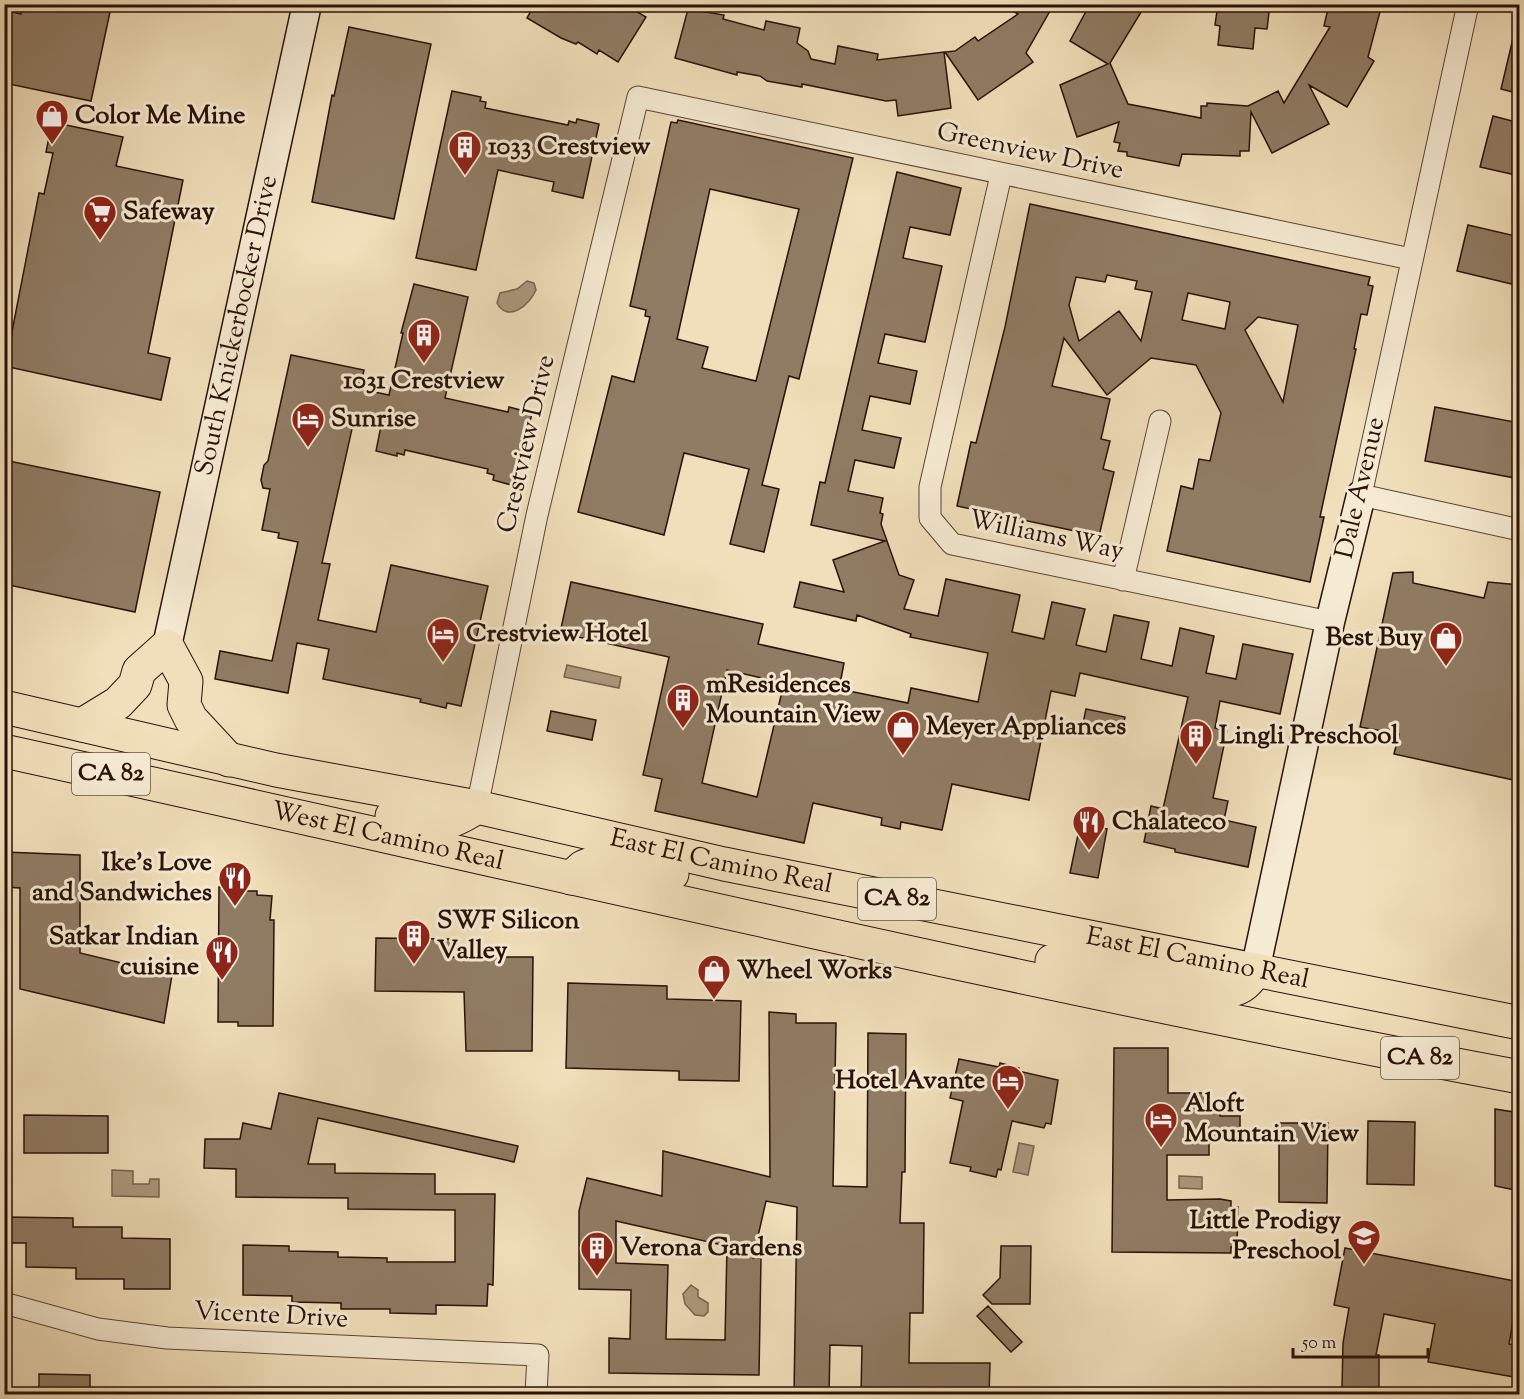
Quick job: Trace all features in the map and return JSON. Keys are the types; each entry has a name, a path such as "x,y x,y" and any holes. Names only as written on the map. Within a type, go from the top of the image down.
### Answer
{"main road":[{"path":"82,725 118,703 135,685 139,671 167,646 186,681 184,705 191,719 229,760"},
{"name":"West El Camino Real","path":"4,707 276,770"},
{"name":"West El Camino Real","path":"4,751 771,923"},
{"name":"East El Camino Real","path":"276,770 477,807 724,864 1520,1023"},
{"path":"218,799 293,796 436,825 449,824 477,807"},
{"path":"571,878 583,867 598,861 697,879 724,864"},
{"name":"East El Camino Real","path":"771,923 1251,1025 1520,1077"},
{"path":"952,962 1017,955 1234,991 1249,981 1255,971"}],"street":[{"name":"South Knickerbocker Drive","path":"167,646 307,4"},
{"name":"Dale Avenue","path":"1255,971 1330,622 1361,495 1468,4"},
{"name":"Greenview Drive","path":"638,97 1001,175 1411,259"},
{"name":"Crestview Drive","path":"477,807 537,515 638,97"},
{"name":"Williams Way","path":"1001,175 930,487 930,518 952,544 1330,622"},
{"path":"1123,580 1160,421"},
{"path":"1361,495 1520,530"},
{"name":"Vicente Drive","path":"4,1303 98,1329 167,1338 538,1356 536,1395"}],"shaded area":[{"path":"527,281 534,283 536,290 529,301 513,312 502,309 497,303 500,293 517,289"},
{"path":"567,665 621,677 619,688 564,677"},
{"path":"1019,1143 1034,1146 1028,1175 1013,1172"},
{"path":"112,1170 133,1171 133,1184 149,1184 150,1179 159,1179 159,1197 112,1196"},
{"path":"1179,1176 1202,1177 1202,1189 1179,1188"},
{"path":"691,1285 698,1290 698,1297 708,1303 708,1312 704,1316 695,1315 685,1304 683,1294"}],"building":[{"path":"23,4 74,4 110,12 91,101 4,83 4,10 21,14"},
{"path":"535,4 616,4 627,11 629,7 646,17 618,62 599,50 597,54 578,42 576,44 561,38 527,18"},
{"path":"1001,4 1054,4 1026,53 1033,62 978,100 945,52 955,51 975,37 978,41 1018,14"},
{"path":"1090,4 1146,4 1110,63 1128,104 1201,118 1201,106 1207,106 1207,103 1248,106 1278,91 1284,103 1330,27 1324,26 1329,4 1382,4 1368,57 1374,61 1347,107 1309,85 1329,124 1272,153 1251,112 1249,151 1240,151 1240,156 1182,154 1179,166 1127,156 1127,152 1118,151 1120,143 1114,142 1119,122 1077,137 1060,85 1108,64 1070,41"},
{"path":"1218,4 1270,4 1267,29 1255,28 1253,49 1218,45 1220,26 1215,25"},
{"path":"688,9 724,15 723,19 764,30 766,21 800,28 797,43 808,51 811,59 835,64 838,46 878,54 877,60 944,52 951,108 898,116 896,100 886,101 802,84 802,87 767,81 760,76 737,72 737,75 675,58"},
{"path":"349,27 431,44 394,219 312,202 332,95 334,96"},
{"path":"1514,34 1520,35 1520,94 1501,89"},
{"name":"1033 Crestview","path":"452,91 481,97 480,101 486,102 485,108 568,125 569,121 576,123 577,119 599,124 583,198 552,191 554,182 498,170 476,270 416,258"},
{"path":"1493,116 1520,123 1520,176 1480,167"},
{"path":"678,120 853,158 799,379 789,376 762,485 779,489 764,552 730,544 749,469 684,453 664,535 578,512 612,376 634,382 650,317 645,316 646,310 630,306 671,122 677,123","holes":["710,189 799,209 756,381 702,368 708,347 677,339"]},
{"name":"Safeway","path":"52,122 123,137 116,166 183,180 148,353 170,358 161,400 4,366 4,346 9,347 39,193 44,194 53,153 46,152"},
{"path":"897,172 961,188 950,235 910,227 903,258 942,266 925,342 885,334 878,363 917,371 910,404 870,396 862,430 901,438 894,468 855,460 848,491 883,498 880,513 883,514 881,524 899,575 914,580 904,609 938,616 946,579 1020,595 1012,632 1044,639 1052,602 1085,609 1076,645 1106,652 1114,615 1149,622 1141,659 1172,666 1180,628 1214,636 1206,673 1236,679 1243,644 1293,654 1280,714 1220,701 1215,728 1227,731 1213,798 1228,801 1224,820 1256,827 1248,867 1175,852 1175,849 1144,842 1151,806 1163,809 1188,697 1080,673 1075,696 1051,691 1029,800 952,784 942,830 901,822 900,829 881,825 882,818 813,803 804,843 655,811 662,779 643,775 669,657 560,633 571,582 763,624 758,644 844,663 839,689 908,703 911,688 978,702 988,653 910,637 911,634 857,615 856,621 794,607 800,582 844,592 833,560 885,541 811,525 820,482 825,483","holes":["727,670 784,683 757,797 702,783"]},
{"path":"1030,204 1370,277 1368,285 1373,286 1367,315 1361,314 1354,349 1356,349 1320,517 1324,517 1310,582 1167,551 1181,486 1193,489 1199,459 1210,461 1221,413 1196,365 1151,358 1107,395 1064,338 1052,386 1110,399 1101,439 1110,441 1103,469 1114,472 1099,536 957,506 971,442 976,443 1005,327","holes":["1107,275 1137,281 1135,289 1152,292 1141,341 1119,311 1079,341 1069,305 1076,277 1105,282","1188,293 1230,302 1225,329 1182,320","1258,317 1298,325 1283,402 1245,330"]},
{"path":"1468,225 1520,237 1520,286 1457,271"},
{"path":"414,284 468,297 445,398 508,412 509,407 532,413 515,486 493,480 494,475 487,473 488,469 405,450 404,455 397,453 397,456 376,451 381,426 354,420 322,563 330,564 318,620 376,632 391,565 488,586 461,706 447,703 446,708 420,702 421,699 323,679 329,649 297,643 288,693 215,679 220,651 272,661 298,542 278,538 279,533 262,530 270,489 263,488 261,480 264,465 268,461 291,355 364,370 360,389 389,395 403,333 401,333"},
{"path":"1435,407 1520,423 1520,479 1425,461"},
{"path":"4,460 160,492 135,612 4,584"},
{"name":"Best Buy","path":"1413,572 1413,583 1484,598 1488,582 1520,585 1518,781 1394,754 1399,734 1360,727 1393,573"},
{"path":"1086,709 1125,717 1121,736 1082,728"},
{"path":"551,711 596,720 592,740 547,731"},
{"name":"Chalateco","path":"1080,825 1107,829 1098,878 1070,873"},
{"path":"4,852 80,855 80,953 172,975 164,1023 20,989 20,888 4,887"},
{"path":"219,887 240,888 241,891 257,891 257,895 272,896 270,920 274,920 273,1026 238,1026 238,1022 218,1022"},
{"path":"376,938 452,939 452,957 533,957 532,1051 466,1051 464,992 375,991"},
{"path":"568,983 667,986 667,999 741,1001 739,1081 679,1080 679,1071 566,1068"},
{"path":"769,1012 796,1014 796,1023 836,1023 833,1186 867,1187 868,1033 906,1034 905,1172 902,1172 900,1223 924,1223 923,1313 910,1313 909,1363 990,1363 989,1395 861,1395 862,1346 830,1345 829,1395 794,1395 797,1207 766,1201 753,1258 761,1258 759,1375 609,1373 609,1338 630,1339 631,1290 579,1289 579,1211 587,1178 662,1196 663,1151 770,1177","holes":["616,1221 727,1246 725,1340 666,1339 668,1265 616,1263"]},
{"name":"Aloft Mountain View","path":"1114,1048 1168,1048 1168,1093 1210,1093 1210,1105 1217,1105 1217,1112 1220,1116 1240,1116 1240,1133 1217,1135 1216,1143 1209,1143 1209,1155 1167,1155 1167,1200 1220,1199 1231,1201 1231,1207 1238,1207 1237,1247 1231,1247 1231,1253 1112,1252"},
{"name":"Hotel Avante","path":"959,1059 999,1067 1000,1063 1019,1068 1018,1071 1058,1080 1051,1124 1046,1123 1044,1128 1012,1121 1001,1170 998,1169 996,1177 970,1171 971,1167 950,1163 963,1101 950,1098"},
{"path":"279,1093 518,1146 514,1162 318,1118 308,1164 335,1164 335,1173 435,1174 435,1194 495,1194 493,1285 488,1284 487,1306 436,1305 436,1314 390,1313 390,1309 341,1309 341,1303 292,1302 292,1296 243,1295 243,1245 289,1246 289,1251 338,1252 338,1257 387,1258 387,1262 455,1262 455,1210 348,1209 348,1198 236,1197 236,1169 204,1168 205,1139 240,1139 243,1123 271,1129"},
{"path":"1495,1109 1520,1113 1520,1191 1495,1186"},
{"path":"24,1115 108,1116 108,1153 24,1153"},
{"path":"1368,1121 1415,1122 1414,1185 1367,1184"},
{"path":"1279,1123 1328,1123 1327,1203 1279,1202"},
{"path":"4,1217 73,1218 73,1227 122,1227 122,1238 170,1239 170,1289 124,1289 124,1279 76,1279 76,1268 26,1267 26,1243 4,1243"},
{"path":"1001,1246 1031,1246 1030,1304 992,1304 983,1295 1000,1278"},
{"path":"1345,1248 1520,1282 1509,1344 1520,1346 1520,1378 1428,1362 1435,1324 1384,1314 1376,1355 1379,1355 1379,1389 1342,1388 1343,1343 1349,1308 1334,1305"},
{"path":"988,1306 1022,1342 1011,1352 977,1316"},
{"path":"39,1374 90,1375 90,1395 39,1395"}],"place":[{"name":"Color Me Mine","path":"52,145"},
{"name":"1033 Crestview","path":"465,176"},
{"name":"Safeway","path":"100,241"},
{"name":"1031 Crestview","path":"424,364"},
{"name":"Sunrise","path":"308,448"},
{"name":"Crestview Hotel","path":"443,663"},
{"name":"Best Buy","path":"1446,667"},
{"name":"mResidences Mountain View","path":"683,729"},
{"name":"Meyer Appliances","path":"903,756"},
{"name":"Lingli Preschool","path":"1196,765"},
{"name":"Chalateco","path":"1089,851"},
{"name":"Ike's Love and Sandwiches","path":"235,907"},
{"name":"SWF Silicon Valley","path":"414,965"},
{"name":"Satkar Indian cuisine","path":"222,981"},
{"name":"Wheel Works","path":"714,1000"},
{"name":"Hotel Avante","path":"1008,1110"},
{"name":"Aloft Mountain View","path":"1161,1148"},
{"name":"Little Prodigy Preschool","path":"1364,1265"},
{"name":"Verona Gardens","path":"597,1277"}]}
